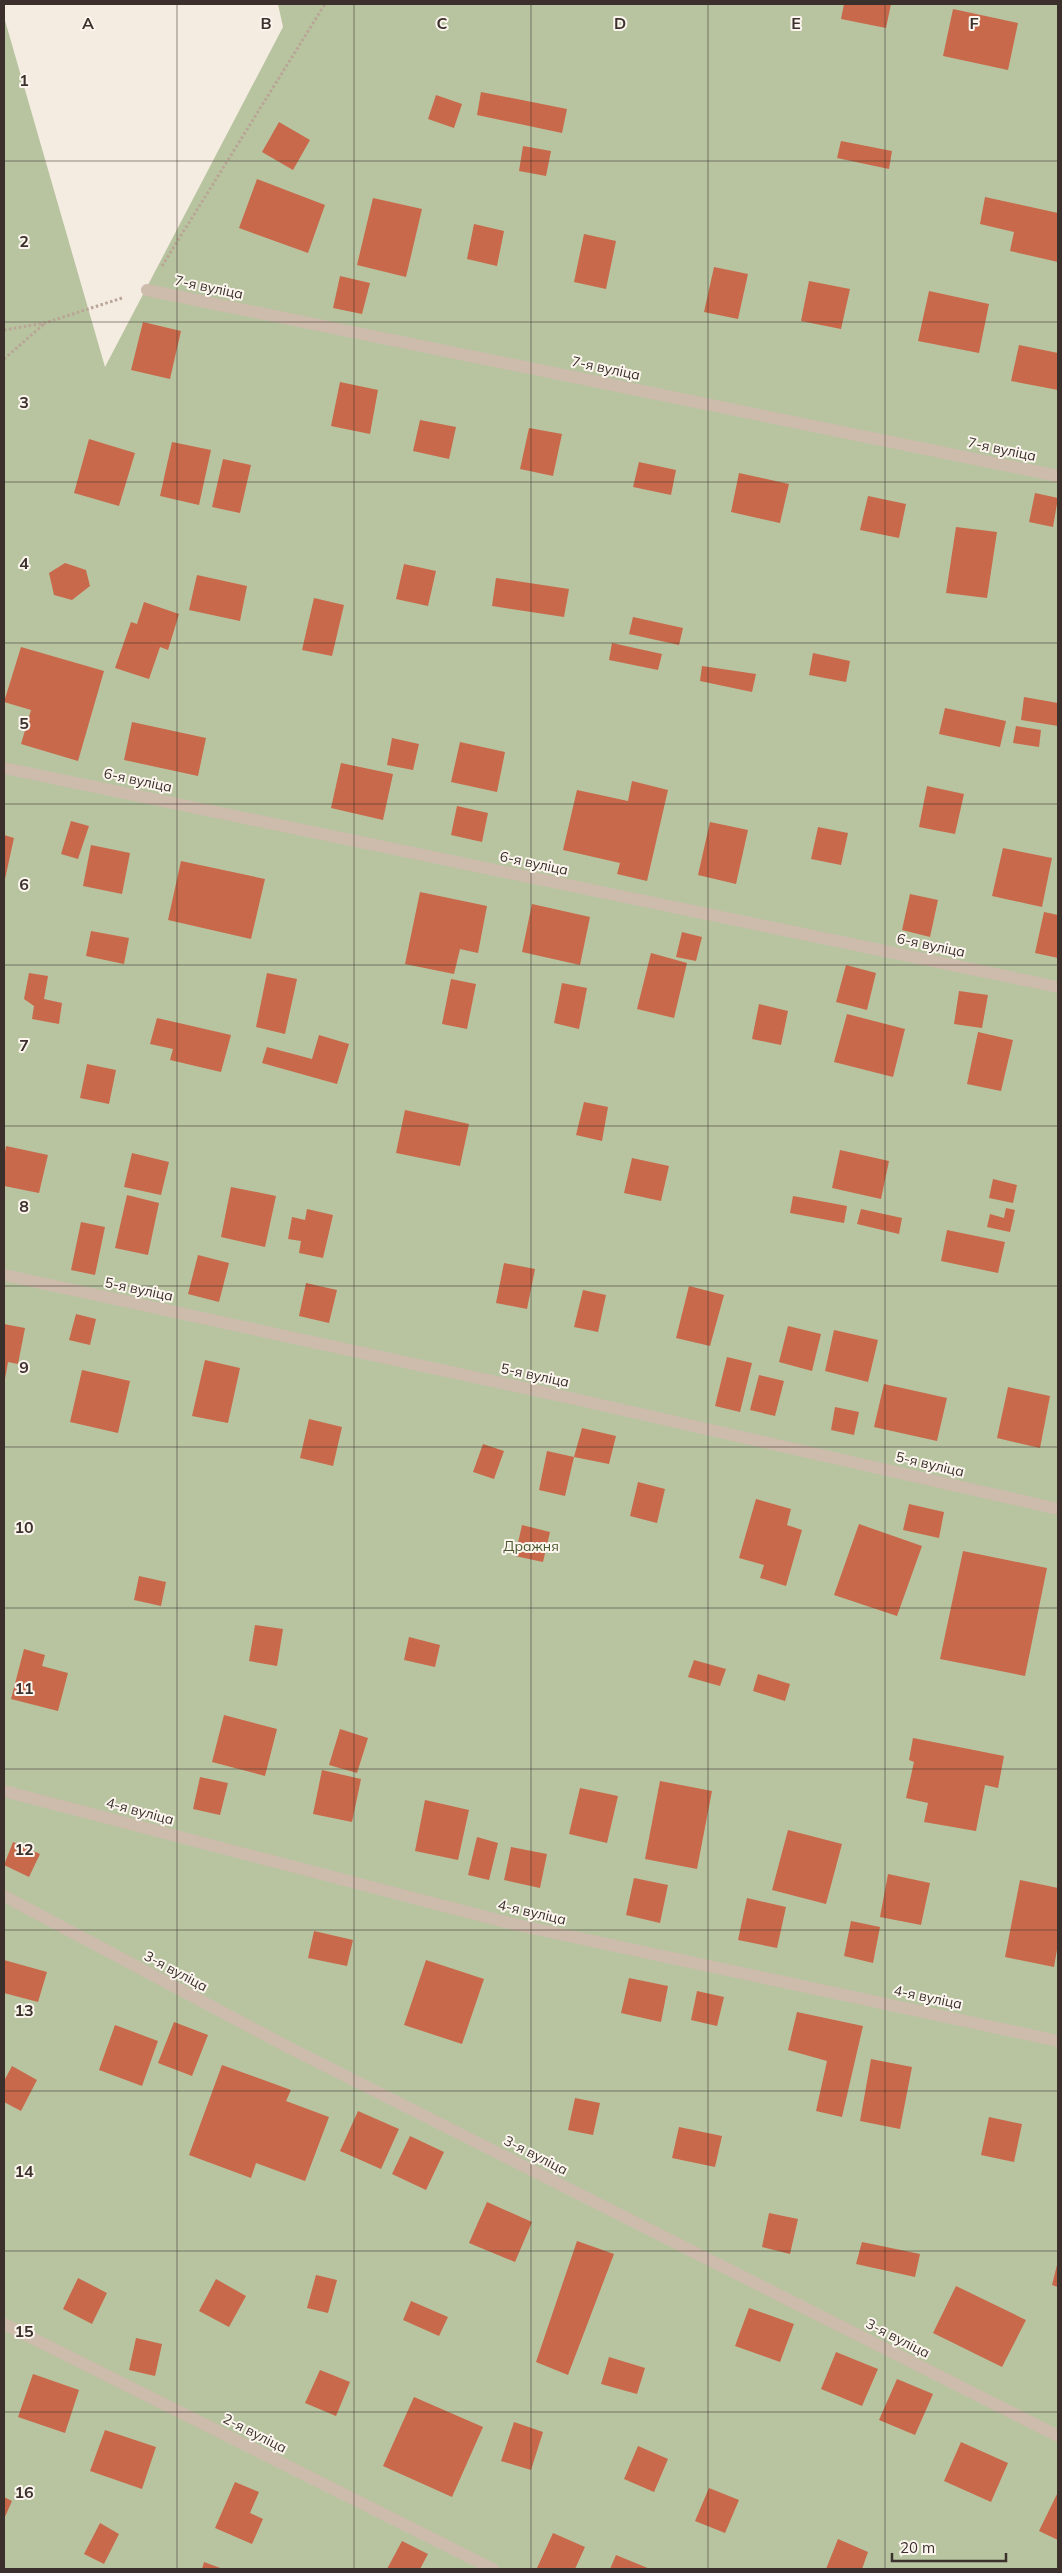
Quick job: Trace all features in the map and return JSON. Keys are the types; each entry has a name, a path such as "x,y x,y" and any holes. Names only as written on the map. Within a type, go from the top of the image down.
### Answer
{"street":[{"name":"7-я вуліца","path":"147,290 1058,476"},
{"name":"6-я вуліца","path":"4,768 1058,987"},
{"name":"5-я вуліца","path":"4,1275 575,1399 1058,1509"},
{"name":"4-я вуліца","path":"4,1791 509,1922 1058,2041"},
{"name":"3-я вуліца","path":"4,1896 288,2047 1058,2436"},
{"name":"2-я вуліца","path":"4,2324 493,2569"}],"path":[{"path":"4,330 45,323 147,290 325,4"},
{"path":"4,359 45,323"}],"green space":[{"name":"Дражня","path":"278,4 1058,4 1058,2569 4,2569 4,17 105,367 283,27"}],"building":[{"path":"844,4 891,4 886,28 841,19"},
{"path":"953,9 1018,23 1008,70 943,56"},
{"path":"481,92 567,109 562,133 477,115"},
{"path":"436,95 462,104 454,128 428,119"},
{"path":"279,122 310,140 293,170 262,152"},
{"path":"841,141 892,151 889,169 837,158"},
{"path":"523,146 551,151 546,176 519,171"},
{"path":"257,179 325,205 308,253 239,228"},
{"path":"985,197 1058,213 1058,262 1010,251 1014,232 980,224"},
{"path":"373,198 422,209 406,277 357,265"},
{"path":"474,224 504,231 497,266 467,259"},
{"path":"584,234 616,241 606,289 574,282"},
{"path":"714,267 748,274 738,319 704,312"},
{"path":"340,276 370,283 362,314 333,308"},
{"path":"809,281 850,289 841,329 801,321"},
{"path":"929,291 989,304 979,353 918,341"},
{"path":"143,322 181,331 170,379 131,370"},
{"path":"1019,345 1058,353 1058,390 1011,381"},
{"path":"340,382 378,390 370,434 331,426"},
{"path":"420,420 456,427 449,459 413,451"},
{"path":"529,428 562,434 553,476 520,469"},
{"path":"89,439 135,453 119,506 74,493"},
{"path":"172,442 211,450 199,505 160,496"},
{"path":"223,459 251,465 240,513 212,507"},
{"path":"639,462 676,470 671,495 633,487"},
{"path":"739,473 789,484 780,523 731,512"},
{"path":"1035,493 1058,498 1053,527 1029,522"},
{"path":"868,496 906,504 899,538 860,530"},
{"path":"956,527 997,532 987,598 946,593"},
{"path":"65,563 86,570 90,586 72,600 54,595 49,573"},
{"path":"404,564 436,571 428,606 396,599"},
{"path":"197,575 247,586 240,621 189,610"},
{"path":"496,578 569,589 564,617 492,606"},
{"path":"314,598 344,605 332,656 302,650"},
{"path":"144,602 179,614 168,650 160,647 149,679 115,668 131,622 137,624"},
{"path":"633,617 683,628 679,645 629,634"},
{"path":"612,643 662,654 658,670 609,660"},
{"path":"21,647 104,671 78,761 21,744 31,710 4,702"},
{"path":"813,653 850,661 846,682 809,675"},
{"path":"702,666 756,674 752,692 700,681"},
{"path":"1024,697 1058,703 1058,726 1021,720"},
{"path":"945,708 1006,721 1000,747 939,734"},
{"path":"132,722 206,738 198,776 124,760"},
{"path":"1016,726 1041,730 1039,747 1013,743"},
{"path":"392,738 419,744 413,770 387,765"},
{"path":"460,742 505,752 497,792 451,782"},
{"path":"341,763 393,774 383,820 331,808"},
{"path":"632,781 668,790 647,881 617,874 620,863 563,850 577,790 628,801"},
{"path":"927,786 964,794 955,834 919,827"},
{"path":"457,806 488,813 482,842 451,835"},
{"path":"71,821 89,826 78,859 61,854"},
{"path":"710,822 748,830 736,884 698,875"},
{"path":"818,827 848,833 841,865 811,859"},
{"path":"4,835 14,838 5,879 4,879"},
{"path":"91,845 130,853 122,894 83,886"},
{"path":"1003,848 1052,858 1042,907 992,896"},
{"path":"181,861 265,879 251,939 168,920"},
{"path":"420,892 487,906 478,953 460,949 454,974 405,964"},
{"path":"910,894 938,900 930,937 902,930"},
{"path":"532,904 590,917 580,965 522,952"},
{"path":"1044,912 1058,915 1058,958 1035,953"},
{"path":"91,931 129,938 124,964 86,956"},
{"path":"682,932 702,937 696,961 676,957"},
{"path":"651,953 687,963 674,1018 637,1009"},
{"path":"846,965 876,973 867,1010 836,1002"},
{"path":"29,973 48,976 44,999 62,1003 59,1024 32,1019 34,1006 24,999"},
{"path":"267,973 297,979 285,1034 256,1027"},
{"path":"451,979 476,984 467,1029 442,1024"},
{"path":"562,983 587,988 579,1029 554,1023"},
{"path":"959,991 988,995 982,1028 954,1024"},
{"path":"759,1004 788,1011 781,1045 752,1039"},
{"path":"847,1014 905,1029 893,1077 834,1062"},
{"path":"157,1018 231,1035 221,1072 170,1060 173,1049 150,1044"},
{"path":"978,1032 1013,1040 1001,1091 967,1084"},
{"path":"319,1035 349,1044 337,1084 262,1063 267,1047 312,1059"},
{"path":"87,1064 116,1070 109,1104 80,1098"},
{"path":"584,1102 608,1107 602,1141 576,1135"},
{"path":"405,1110 469,1124 460,1166 396,1153"},
{"path":"6,1146 48,1155 39,1193 4,1186"},
{"path":"840,1150 889,1161 881,1199 832,1188"},
{"path":"132,1153 169,1162 161,1195 124,1187"},
{"path":"632,1158 669,1166 661,1201 624,1193"},
{"path":"993,1179 1017,1185 1013,1203 989,1198"},
{"path":"231,1187 276,1196 265,1247 221,1237"},
{"path":"127,1195 159,1203 148,1255 115,1248"},
{"path":"793,1196 847,1206 844,1223 790,1213"},
{"path":"1006,1208 1015,1210 1010,1232 987,1227 990,1214 1004,1218"},
{"path":"307,1209 333,1215 323,1258 299,1253 301,1241 288,1239 292,1217 305,1220"},
{"path":"861,1209 902,1218 899,1234 857,1224"},
{"path":"81,1222 105,1227 95,1275 71,1270"},
{"path":"947,1230 1005,1242 998,1273 941,1261"},
{"path":"198,1255 229,1263 219,1302 188,1294"},
{"path":"504,1263 535,1269 527,1309 496,1303"},
{"path":"306,1283 337,1290 329,1323 299,1316"},
{"path":"689,1286 724,1295 710,1346 676,1338"},
{"path":"583,1290 606,1295 598,1332 574,1327"},
{"path":"76,1314 96,1319 90,1345 69,1340"},
{"path":"4,1324 25,1328 18,1364 8,1362 5,1379"},
{"path":"788,1326 821,1334 812,1371 779,1362"},
{"path":"834,1330 878,1340 868,1382 825,1371"},
{"path":"727,1357 752,1363 740,1412 715,1406"},
{"path":"205,1360 240,1368 228,1423 192,1416"},
{"path":"82,1370 130,1381 118,1433 70,1422"},
{"path":"759,1375 784,1381 775,1416 750,1410"},
{"path":"884,1384 947,1398 937,1441 874,1427"},
{"path":"1008,1387 1050,1396 1040,1448 997,1438"},
{"path":"835,1407 859,1412 854,1435 831,1430"},
{"path":"309,1419 342,1427 333,1466 300,1458"},
{"path":"582,1428 616,1436 609,1464 574,1457"},
{"path":"483,1444 504,1451 494,1479 473,1472"},
{"path":"547,1451 574,1457 565,1496 539,1490"},
{"path":"638,1482 665,1489 657,1523 630,1516"},
{"path":"756,1499 791,1509 787,1525 802,1530 786,1586 760,1578 764,1565 739,1558"},
{"path":"909,1504 944,1512 939,1538 903,1530"},
{"path":"859,1524 922,1546 897,1616 834,1595"},
{"path":"522,1525 550,1532 543,1562 515,1556"},
{"path":"963,1551 1047,1568 1025,1676 940,1659"},
{"path":"139,1576 166,1582 161,1606 134,1600"},
{"path":"255,1625 283,1629 277,1666 249,1661"},
{"path":"409,1637 440,1645 435,1667 404,1660"},
{"path":"24,1649 45,1655 42,1666 68,1673 58,1711 11,1699"},
{"path":"694,1660 726,1669 720,1686 688,1677"},
{"path":"758,1674 790,1684 785,1701 753,1691"},
{"path":"224,1715 277,1729 265,1776 212,1762"},
{"path":"340,1729 368,1738 357,1773 329,1765"},
{"path":"913,1738 1004,1756 998,1788 985,1785 976,1831 924,1822 928,1803 906,1798 914,1762 909,1760"},
{"path":"322,1770 361,1779 352,1822 313,1814"},
{"path":"200,1777 228,1783 220,1815 193,1809"},
{"path":"660,1781 712,1791 697,1869 645,1859"},
{"path":"580,1788 618,1796 607,1843 569,1834"},
{"path":"425,1800 469,1810 458,1860 415,1851"},
{"path":"788,1830 842,1844 826,1904 772,1890"},
{"path":"477,1837 498,1843 489,1880 468,1875"},
{"path":"13,1842 40,1854 29,1877 4,1865"},
{"path":"511,1847 547,1854 540,1888 504,1880"},
{"path":"888,1874 930,1883 921,1925 880,1917"},
{"path":"634,1878 668,1885 660,1923 626,1915"},
{"path":"1020,1880 1058,1888 1058,1944 1054,1967 1005,1957"},
{"path":"747,1898 786,1907 777,1948 738,1940"},
{"path":"851,1921 880,1927 873,1963 844,1956"},
{"path":"314,1931 353,1940 347,1966 308,1958"},
{"path":"4,1960 47,1972 38,2002 4,1993"},
{"path":"426,1960 484,1979 462,2044 404,2025"},
{"path":"629,1978 668,1986 661,2022 621,2013"},
{"path":"697,1991 724,1997 717,2026 691,2020"},
{"path":"797,2012 863,2026 842,2117 816,2111 827,2061 788,2050"},
{"path":"174,2022 208,2035 192,2076 158,2063"},
{"path":"115,2025 158,2041 142,2086 99,2070"},
{"path":"871,2059 912,2067 900,2129 860,2121"},
{"path":"222,2065 291,2090 286,2101 329,2117 305,2181 256,2163 251,2178 189,2155"},
{"path":"12,2066 37,2080 21,2111 4,2102 4,2081"},
{"path":"575,2098 600,2103 593,2135 568,2130"},
{"path":"358,2111 399,2129 381,2169 340,2151"},
{"path":"989,2117 1022,2124 1014,2162 981,2155"},
{"path":"679,2127 722,2136 715,2167 672,2158"},
{"path":"410,2136 444,2152 426,2190 392,2174"},
{"path":"487,2202 532,2222 515,2262 469,2243"},
{"path":"769,2213 798,2219 790,2254 762,2247"},
{"path":"577,2241 614,2254 568,2375 536,2362"},
{"path":"862,2242 920,2254 915,2277 856,2264"},
{"path":"1058,2261 1058,2287 1052,2285"},
{"path":"316,2275 337,2280 328,2313 307,2308"},
{"path":"78,2278 107,2293 92,2324 63,2309"},
{"path":"216,2279 246,2296 229,2327 199,2311"},
{"path":"956,2286 1026,2320 1002,2367 933,2333"},
{"path":"411,2301 448,2317 439,2336 403,2320"},
{"path":"749,2308 794,2324 780,2362 735,2346"},
{"path":"136,2338 162,2344 155,2376 129,2370"},
{"path":"836,2352 878,2369 862,2406 821,2389"},
{"path":"609,2357 645,2368 637,2394 601,2384"},
{"path":"320,2370 350,2382 336,2416 305,2403"},
{"path":"33,2374 79,2390 65,2433 18,2417"},
{"path":"897,2379 933,2394 915,2435 879,2420"},
{"path":"414,2397 483,2427 452,2497 383,2466"},
{"path":"514,2422 543,2432 531,2470 501,2461"},
{"path":"105,2430 156,2447 142,2489 90,2471"},
{"path":"961,2442 1008,2463 991,2502 944,2481"},
{"path":"638,2446 668,2459 654,2492 624,2479"},
{"path":"235,2482 259,2492 250,2513 263,2519 252,2544 215,2528"},
{"path":"709,2488 739,2500 725,2533 695,2521"},
{"path":"1058,2492 1058,2540 1039,2531"},
{"path":"4,2497 12,2501 4,2519"},
{"path":"100,2523 119,2534 104,2564 84,2554"},
{"path":"553,2533 585,2547 575,2569 537,2568"},
{"path":"838,2539 868,2552 862,2569 826,2569"},
{"path":"402,2541 428,2554 420,2569 387,2569"},
{"path":"616,2555 650,2569 610,2569"},
{"path":"204,2562 223,2569 202,2569"}]}
